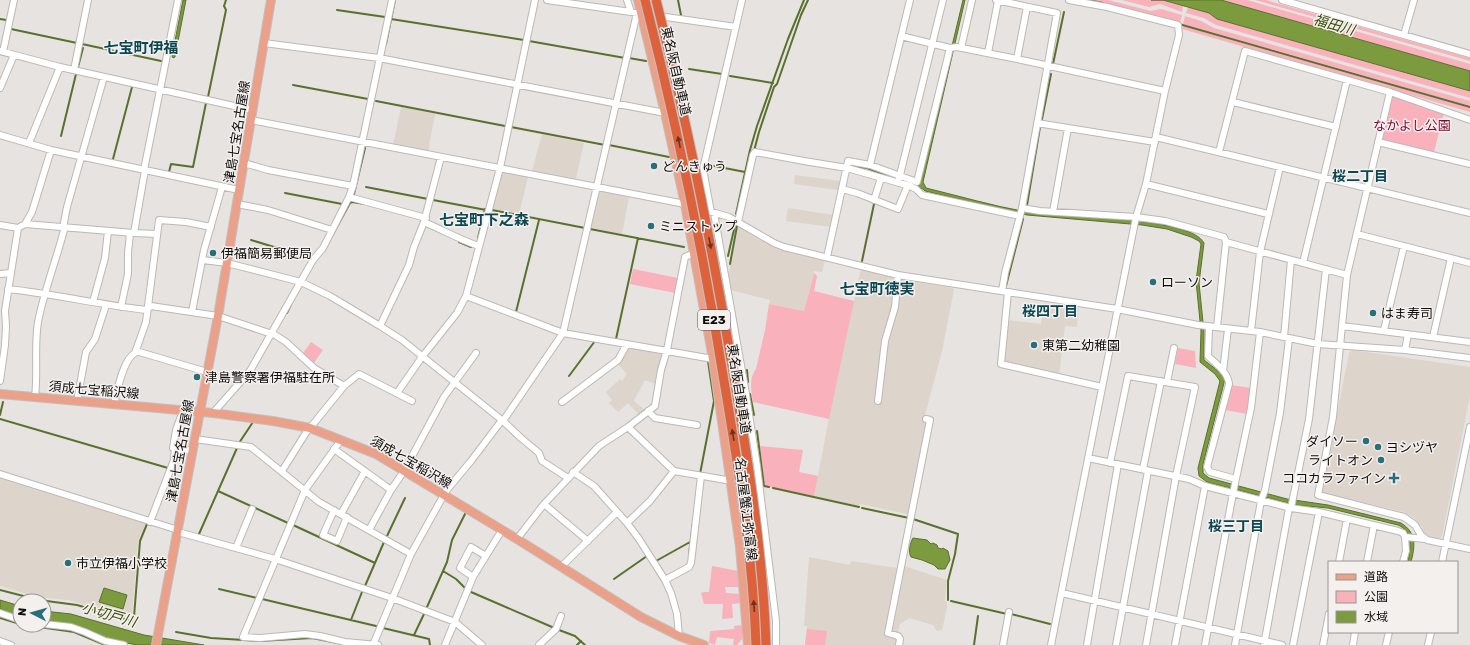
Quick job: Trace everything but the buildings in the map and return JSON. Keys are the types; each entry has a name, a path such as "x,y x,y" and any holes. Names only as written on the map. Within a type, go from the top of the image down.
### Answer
{"highway":[{"name":"東名阪自動車道","path":"645,0 672,110 694,214 718,344 747,539 753,593 756,645"},
{"name":"東名阪自動車道","path":"656,0 693,157 729,350 755,517 763,594 766,645"}],"main road":[{"name":"津島七宝名古屋線","path":"156,645 218,316 271,0"},
{"name":"名古屋蟹江弥富線","path":"638,0 636,13 665,113 685,204 713,359 732,481 740,547 748,645"},
{"name":"須成七宝稲沢線","path":"0,394 213,413 273,420 310,428 376,454 444,494 641,617 679,636 704,645"}],"street":[{"path":"14,0 1,52 60,67 252,110"},
{"path":"74,70 88,0"},
{"path":"121,307 128,274 128,253 178,0"},
{"path":"213,413 250,371 313,260 323,248 349,197 353,186 392,0"},
{"path":"396,393 457,313 466,296 500,168 535,0"},
{"path":"547,0 736,27"},
{"path":"373,645 411,554 444,494 502,420 563,333 598,187 636,13 627,0"},
{"path":"742,0 703,169 745,388 757,466 776,621 776,645"},
{"path":"870,166 910,0"},
{"path":"898,183 943,0"},
{"path":"916,189 955,48 972,0"},
{"path":"988,53 997,0 1057,13 1022,208 1005,273 1001,364 1102,388"},
{"path":"1051,645 1136,217 1146,184 1165,91 1179,35 1178,25 1107,7 1070,0"},
{"path":"1282,0 1291,1 1470,54"},
{"path":"1404,35 1414,0"},
{"path":"1017,59 1027,7"},
{"path":"901,36 1165,91"},
{"path":"264,43 379,58 665,113"},
{"path":"1219,152 1245,51 1390,92 1470,120"},
{"path":"0,88 14,55"},
{"path":"29,143 60,67"},
{"path":"35,397 38,324 45,293 64,230 63,228 67,207 104,77"},
{"path":"1303,263 1347,80"},
{"path":"1390,92 1347,275 1333,418 1318,495 1404,517 1416,525 1421,535 1427,540"},
{"path":"1233,102 1336,127"},
{"path":"251,120 685,204 729,217 782,246 898,275 1117,309 1204,326 1260,332 1318,344 1405,350 1470,358"},
{"path":"1037,123 1156,140 1219,152 1470,212"},
{"path":"1053,212 1068,128"},
{"path":"0,135 81,157 239,190"},
{"path":"1378,142 1470,164"},
{"path":"0,225 18,228 25,224 32,212 51,150"},
{"path":"738,222 753,155 755,152 847,168 916,189 922,195 1020,216"},
{"path":"380,326 409,265 414,247 425,220 441,157"},
{"path":"827,257 848,161 870,166 918,182"},
{"path":"244,163 268,170 353,186"},
{"path":"1251,331 1260,252 1280,167"},
{"path":"874,200 881,178"},
{"path":"1146,184 1268,214"},
{"path":"192,312 203,260 222,187"},
{"path":"842,189 857,193 898,210 907,187"},
{"path":"349,197 425,220 459,240 479,246"},
{"path":"237,204 268,210 332,230"},
{"path":"1022,208 1053,212 1136,217 1165,221 1224,237 1226,242 1217,327"},
{"path":"114,404 122,375 131,355 136,351 146,322 159,220 186,222 211,227"},
{"path":"25,224 157,234"},
{"path":"0,381 2,345 6,326 5,310 18,228"},
{"path":"93,302 105,258 108,231"},
{"path":"1357,234 1470,263"},
{"path":"1226,242 1347,275"},
{"path":"1384,330 1404,246"},
{"path":"517,539 544,504 599,446 628,427 654,406 660,370 667,350 685,257 694,253"},
{"path":"1433,337 1451,258"},
{"path":"203,260 227,263 301,282 330,296 402,340 502,420 539,453 542,461 568,478"},
{"path":"1235,645 1262,499 1280,413 1292,260"},
{"path":"1264,643 1309,419 1326,269"},
{"path":"0,274 10,273"},
{"path":"878,401 885,341 895,307 898,275"},
{"path":"8,289 45,293 121,307 147,310 151,306 218,316 272,334 286,342 314,368 344,386"},
{"path":"466,296 563,333 713,359"},
{"path":"77,401 86,352 95,339 106,305"},
{"path":"1204,326 1208,356 1229,378 1229,384 1207,467 1210,472 1236,481"},
{"path":"1342,326 1384,330 1470,342"},
{"path":"1223,370 1228,329"},
{"path":"1205,645 1233,492 1251,408 1260,332"},
{"path":"1405,350 1408,334"},
{"path":"562,402 618,360 627,344"},
{"path":"1116,645 1146,470 1164,382 1174,348"},
{"path":"136,351 207,372"},
{"path":"369,530 404,471 437,410 476,353"},
{"path":"282,471 310,428 344,386 359,374 412,401"},
{"path":"1110,463 1128,376 1194,387 1176,476 1146,645"},
{"path":"150,522 174,460 175,448 173,448 176,430 183,411"},
{"path":"648,411 655,418 697,425"},
{"path":"899,645 900,639 898,636 888,633 930,420 926,418"},
{"path":"628,427 674,471 732,481"},
{"path":"1442,561 1467,455 1470,427"},
{"path":"195,439 251,447 319,502 411,554"},
{"path":"341,440 305,490 243,637 260,638 305,634 345,642 378,645"},
{"path":"175,448 192,451"},
{"path":"334,449 392,490"},
{"path":"1088,458 1189,479 1205,486 1292,505 1398,531 1403,533 1406,537 1470,549"},
{"path":"1086,645 1118,464"},
{"path":"334,510 323,535 336,541 344,516 365,471"},
{"path":"627,523 650,501 674,471"},
{"path":"573,472 594,486 627,523 639,539 665,580 671,593 677,614 679,636"},
{"path":"0,474 178,531 276,559 392,598 455,622 482,645"},
{"path":"665,580 689,567 691,563 701,476"},
{"path":"1175,645 1205,486"},
{"path":"544,504 588,541"},
{"path":"236,548 252,509"},
{"path":"561,567 617,512"},
{"path":"1293,645 1319,512"},
{"path":"1339,561 1347,519"},
{"path":"1367,561 1374,525"},
{"path":"445,645 473,577 502,530"},
{"path":"1404,561 1406,537"},
{"path":"473,577 460,568 471,547 486,556"},
{"path":"1062,593 1237,634 1264,643 1282,645"},
{"path":"1004,645 1009,612"},
{"path":"0,613 12,617"},
{"path":"539,645 556,628 561,616"},
{"path":"1323,645 1328,619"},
{"path":"52,625 71,627 105,641 124,645"},
{"path":"1353,645 1355,633"},
{"path":"1386,645 1389,633"},
{"path":"1428,645 1431,633"},
{"path":"0,642 11,645"}],"shaded area":[{"path":"401,107 435,114 428,152 393,145"},
{"path":"542,134 584,143 576,179 532,171"},
{"path":"502,172 528,177 519,214 492,209"},
{"path":"795,175 840,181 838,190 794,184"},
{"path":"599,191 629,197 622,234 591,228"},
{"path":"788,208 833,215 831,227 786,221"},
{"path":"738,226 779,249 825,260 822,272 814,271 804,311 769,304 770,300 731,290 728,278"},
{"path":"861,269 894,277 895,279 880,403 888,341 898,302 899,282 901,280 953,288 954,290 942,351 924,419 927,421 909,512 907,514 860,504 859,506 814,496 834,392"},
{"name":"東第二幼稚園","path":"1044,303 1079,308 1077,327 1065,326 1059,376 1003,362 1007,320 1041,324"},
{"path":"628,347 661,352 663,354 656,384 645,380 634,401 646,411 640,416 628,403 618,412 609,403 612,400 606,392 620,379 622,381 627,374 617,363 625,355"},
{"path":"1352,350 1470,367 1470,396 1442,536 1439,539 1425,535 1422,527 1414,518 1404,512 1323,493 1322,491 1349,353"},
{"name":"市立伊福小学校","path":"0,477 146,523 138,541 132,615 130,617 68,600 52,598 52,593 23,593 0,586"},
{"path":"809,557 850,565 851,561 898,568 884,635 897,638 895,645 805,645 807,626 804,626"},
{"path":"904,566 947,580 945,601 947,602 947,608 942,630 937,631 933,625 909,618 900,624 898,633 891,630"}],"green space":[{"path":"1093,0 1108,0 1151,11 1161,9 1182,15 1180,23"},
{"path":"1122,0 1163,0 1183,6 1182,12 1160,4 1149,7"},
{"path":"1221,0 1247,0 1470,64 1470,71"},
{"path":"1255,0 1266,0 1470,58 1470,61"},
{"path":"1188,7 1209,13 1217,19 1470,91 1470,98 1216,25 1204,18 1186,13"},
{"path":"1185,16 1201,21 1214,28 1470,101 1470,106 1183,24"},
{"path":"1183,26 1470,108 1470,112 1182,29"},
{"name":"なかよし公園","path":"1394,95 1444,113 1434,152 1382,139 1392,96"},
{"path":"633,269 678,278 675,293 630,284"},
{"path":"814,273 817,276 814,291 854,301 829,419 753,402 751,385 752,376 756,369 765,330 769,304 804,311"},
{"path":"311,342 323,350 313,364 303,353"},
{"path":"1178,348 1195,351 1196,368 1175,364"},
{"path":"1231,385 1251,388 1247,414 1225,410"},
{"path":"760,446 803,450 799,472 818,476 814,496 765,486"},
{"path":"712,566 738,571 739,587 725,587 726,593 740,594 741,603 732,604 733,618 722,619 723,604 704,604 701,593 709,592"},
{"path":"742,625 742,639 737,645 733,645 734,639 717,637 715,645 709,643 710,631 734,629 734,626"},
{"path":"807,629 827,631 825,645 805,645"}],"water":[{"path":"183,0 186,0 175,57 173,58 172,56"},
{"path":"963,0 965,0 923,182 926,188 1027,212 1122,219 1175,227 1194,234 1204,243 1199,283 1204,332 1204,360 1218,371 1225,379 1203,464 1203,473 1209,478 1287,499 1328,505 1401,523 1410,531 1414,540 1411,561 1408,561 1410,546 1409,536 1403,528 1398,525 1328,508 1296,505 1207,482 1199,476 1198,468 1220,381 1215,374 1200,362 1201,331 1196,281 1201,244 1199,241 1167,229 1142,225 1027,215 925,191 918,188"},
{"path":"1163,0 1221,0 1470,71 1470,91 1217,19 1209,13"},
{"path":"913,538 927,540 931,544 933,543 937,545 938,548 943,548 948,551 950,560 945,569 938,569 934,565 911,557 910,548"},
{"path":"104,588 127,595 123,609 99,602"},
{"path":"0,600 12,604 12,615 0,611"},
{"path":"52,612 71,614 144,635 204,645 137,645 107,639 88,629 69,624 52,622"}],"waterway":[{"path":"208,97 226,10 224,6 226,0"},
{"path":"386,44 395,0"},
{"path":"678,0 681,15"},
{"path":"736,214 750,150 757,126 788,39 804,0"},
{"path":"754,151 774,87 777,84 801,15 808,0"},
{"path":"1088,0 1103,3"},
{"path":"337,10 385,17"},
{"path":"1053,64 1064,12"},
{"path":"0,19 6,20"},
{"path":"391,19 524,40"},
{"path":"1179,24 1470,107"},
{"path":"11,29 77,43"},
{"path":"529,41 625,58"},
{"path":"82,44 161,61"},
{"path":"78,67 83,48"},
{"path":"629,58 646,61"},
{"path":"689,69 722,74"},
{"path":"61,136 76,74"},
{"path":"1042,119 1051,74"},
{"path":"730,76 773,83"},
{"path":"293,85 368,99"},
{"path":"113,159 132,87"},
{"path":"376,101 505,126"},
{"path":"169,172 171,164 193,167 206,103"},
{"path":"511,127 605,145"},
{"path":"1027,205 1040,127"},
{"path":"609,145 669,157"},
{"path":"354,194 365,148"},
{"path":"709,165 745,172"},
{"path":"851,166 867,168 894,178"},
{"path":"366,187 428,199"},
{"path":"285,193 342,204"},
{"path":"433,200 486,210"},
{"path":"332,236 350,203 365,204"},
{"path":"862,261 874,204"},
{"path":"478,238 485,209"},
{"path":"492,210 585,228"},
{"path":"1006,286 1023,219"},
{"path":"516,312 539,220"},
{"path":"728,256 735,225"},
{"path":"730,264 737,226"},
{"path":"590,229 684,247"},
{"path":"616,339 638,238"},
{"path":"251,240 310,258"},
{"path":"459,242 471,247"},
{"path":"287,313 292,302"},
{"path":"569,376 596,341"},
{"path":"700,474 714,401 708,361"},
{"path":"747,370 748,382"},
{"path":"750,394 754,415"},
{"path":"0,415 3,402"},
{"path":"0,419 168,469"},
{"path":"239,443 253,422"},
{"path":"757,431 764,486 769,487"},
{"path":"199,534 237,448"},
{"path":"773,488 859,507"},
{"path":"218,491 288,523"},
{"path":"387,536 405,498"},
{"path":"862,508 909,518"},
{"path":"427,607 447,562 452,540 466,512"},
{"path":"913,519 958,534 955,554 948,581 948,600"},
{"path":"689,555 693,522"},
{"name":"小切戸川","path":"131,620 134,617 140,541 147,524"},
{"path":"293,525 375,563"},
{"path":"365,586 384,542"},
{"path":"656,561 690,542"},
{"path":"614,579 647,556"},
{"path":"443,571 456,579 466,589"},
{"path":"219,589 257,598"},
{"name":"小切戸川","path":"0,590 39,600 77,605 132,621"},
{"path":"351,620 362,592"},
{"path":"471,592 552,627"},
{"path":"262,599 376,626"},
{"path":"951,601 1007,614"},
{"path":"414,635 424,614"},
{"path":"1011,614 1050,624"},
{"path":"974,645 978,616"},
{"path":"0,618 12,622"},
{"path":"383,628 429,639 430,645"},
{"path":"52,629 74,632 105,645"},
{"path":"559,630 575,636 585,645"},
{"path":"176,632 211,638 259,641 312,638 343,644"},
{"path":"577,645 581,641"}],"place":[{"name":"どんきゅう","path":"654,166"},
{"name":"ミニストップ","path":"651,226"},
{"name":"伊福簡易郵便局","path":"213,253"},
{"name":"ローソン","path":"1153,282"},
{"name":"はま寿司","path":"1373,313"},
{"name":"東第二幼稚園","path":"1034,345"},
{"name":"津島警察署伊福駐在所","path":"197,377"},
{"name":"ダイソー","path":"1366,441"},
{"name":"ヨシヅヤ","path":"1378,447"},
{"name":"ライトオン","path":"1381,460"},
{"name":"ココカラファイン","path":"1394,478"},
{"name":"市立伊福小学校","path":"68,563"}],"district":[{"name":"七宝町伊福","path":"141,48"},
{"name":"桜二丁目","path":"1360,176"},
{"name":"七宝町下之森","path":"484,220"},
{"name":"七宝町徳実","path":"877,289"},
{"name":"桜四丁目","path":"1050,311"},
{"name":"桜三丁目","path":"1236,526"}],"water label":[{"name":"福田川","path":"1334,25"}]}
